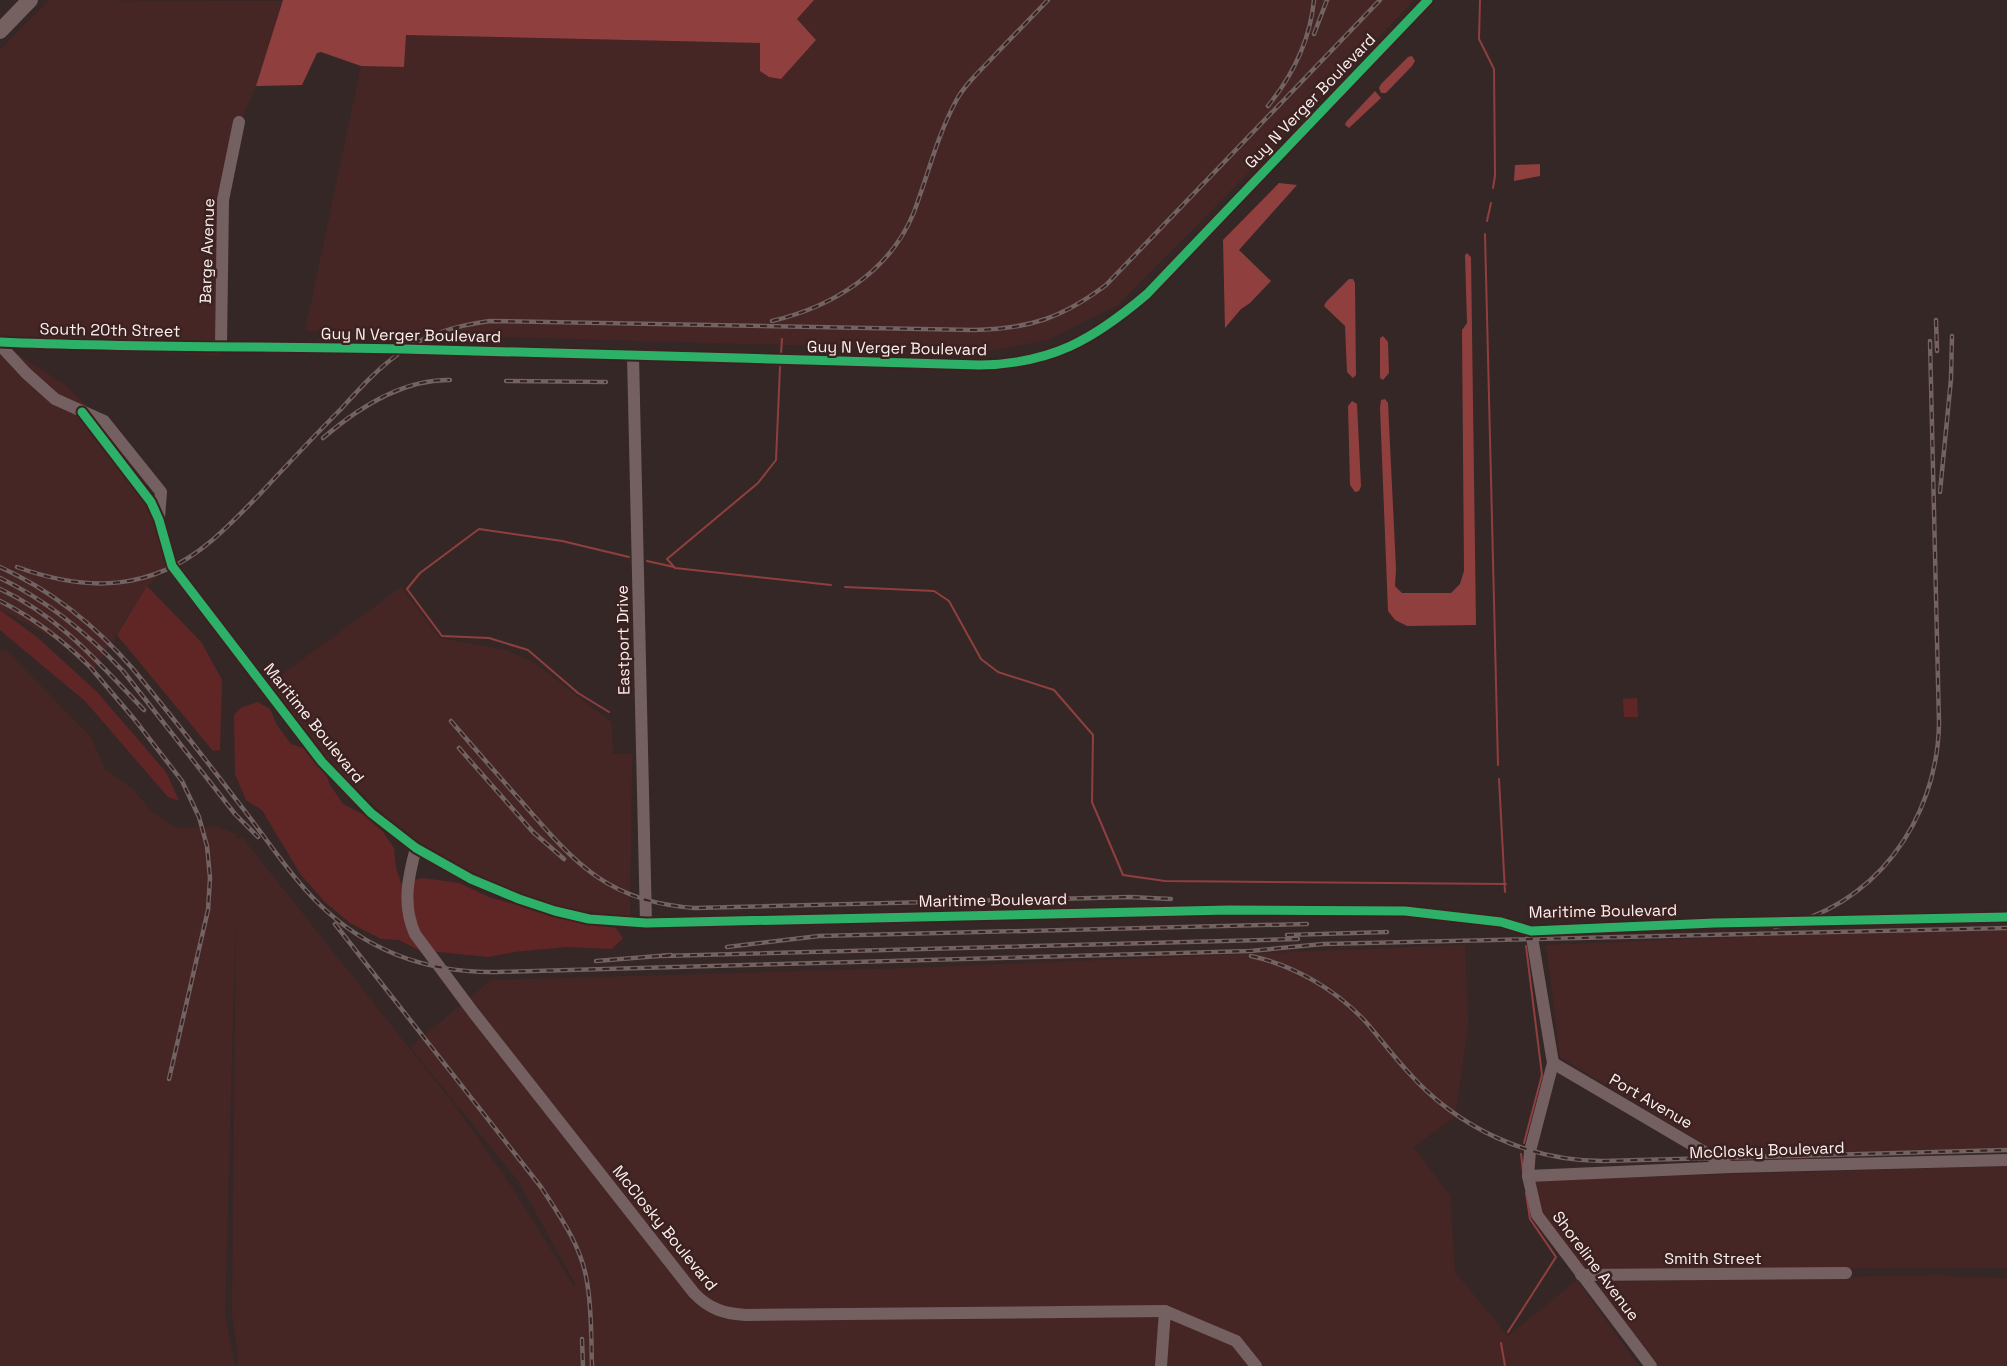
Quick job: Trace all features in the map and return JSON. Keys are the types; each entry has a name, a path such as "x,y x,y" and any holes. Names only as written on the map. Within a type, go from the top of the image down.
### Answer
{"main road":[{"path":"0,31 30,0"}],"street":[{"name":"Guy N Verger Boulevard","path":"220,346 989,365 1019,362 1063,350 1100,332 1147,294 1428,0"},
{"name":"Barge Avenue","path":"220,346 223,200 239,122"},
{"name":"South 20th Street","path":"0,344 220,346"},
{"name":"Maritime Boulevard","path":"0,344 26,373 55,399 104,421 161,492 159,520 172,566 302,737 347,790 371,813 416,848 471,879 528,902 590,919 646,923 1241,910 1405,912 1501,922 1532,931 1713,923 2007,917"},
{"name":"Eastport Drive","path":"633,356 646,923"},
{"name":"Maritime Boulevard","path":"82,412 85,429 159,520"},
{"name":"McClosky Boulevard","path":"416,848 409,873 407,892 410,923 415,934 481,1022 694,1293 711,1307 722,1312 746,1316 1165,1311 1236,1341 1256,1366"},
{"name":"Shoreline Avenue","path":"1532,931 1553,1063 1530,1151 1528,1176 1537,1215 1651,1366"},
{"name":"Port Avenue","path":"1553,1063 1731,1167"},
{"name":"McClosky Boulevard","path":"1528,1176 1731,1167 2007,1160"},
{"name":"Smith Street","path":"1581,1275 1846,1273"},
{"path":"1161,1366 1165,1311"}],"shaded area":[{"path":"49,0 284,1 256,86 241,121 230,166 221,356 75,348 0,340 0,50"},
{"path":"283,0 814,0 797,19 816,40 781,79 769,77 760,71 760,43 406,35 404,67 361,66 321,52 317,53 302,85 256,86"},
{"path":"814,0 1414,0 1270,151 1118,305 1047,340 995,350 957,350 305,331 361,66 404,67 406,35 760,43 787,74 791,66 800,58 796,19"},
{"path":"1412,56 1415,61 1412,66 1386,93 1381,93 1379,88 1381,84 1408,57"},
{"path":"1375,91 1381,98 1349,128 1345,125 1346,122"},
{"path":"1540,164 1540,176 1514,181 1515,165"},
{"path":"1279,183 1297,185 1239,250 1271,281 1241,309 1225,328 1223,240"},
{"path":"1467,253 1471,257 1476,625 1407,626 1395,620 1388,611 1381,400 1385,399 1388,403 1395,586 1402,593 1451,593 1460,584 1464,571 1462,330 1467,323 1465,255"},
{"path":"1349,279 1353,279 1355,283 1356,375 1353,378 1347,372 1345,326 1324,306"},
{"path":"1383,336 1388,342 1389,373 1383,380 1380,378 1380,338"},
{"path":"0,343 63,383 137,454 172,564 147,586 93,672 65,645 0,609"},
{"path":"1352,401 1357,404 1361,486 1359,491 1355,492 1350,485 1348,406"},
{"path":"147,586 202,643 222,680 220,750 213,751 117,635"},
{"path":"401,587 440,638 506,650 534,662 612,723 613,754 632,754 630,919 532,902 416,844 321,756 269,684"},
{"path":"0,610 37,637 97,692 166,772 179,801 168,797 85,701 0,630"},
{"path":"0,650 8,652 91,737 105,769 134,790 151,811 177,828 216,827 237,834 237,839 243,838 453,1103 504,1175 574,1286 575,1284 519,1182 410,1047 491,980 907,968 1465,945 1468,1026 1455,1117 1413,1147 1450,1195 1455,1272 1508,1336 1577,1280 1639,1366 237,1366 238,1352 232,1315 236,906 225,1314 235,1366 0,1366"},
{"path":"1637,698 1638,717 1624,717 1623,699"},
{"path":"258,702 270,709 277,725 291,744 303,748 322,763 330,785 343,804 366,816 383,832 394,848 396,868 401,883 423,878 459,883 491,898 544,912 614,926 623,938 612,949 566,947 488,957 419,950 399,940 381,939 350,923 325,902 301,875 262,810 246,800 235,774 234,715 242,707"},
{"path":"2007,926 2007,1150 1734,1162 1560,1057 1546,945"},
{"path":"2007,1166 2007,1268 1584,1270 1545,1218 1539,1205 1536,1187 1536,1180"},
{"path":"1940,1275 2007,1278 2007,1366 1656,1366 1599,1292 1600,1282"}],"waterway":[{"path":"1480,0 1479,39 1494,69 1495,176 1493,188"},
{"path":"1487,221 1491,203"},
{"path":"1485,234 1498,765"},
{"path":"781,353 782,339"},
{"path":"780,367 776,460 758,483 667,559 675,568 831,585"},
{"path":"609,712 578,693 528,650 489,638 442,636 407,589 420,573 479,529 562,541 629,557"},
{"path":"647,561 674,567"},
{"path":"845,587 934,591 949,601 981,659 998,672 1054,690 1093,735 1092,802 1123,875 1165,881 1506,884"},
{"path":"1499,779 1505,892"},
{"path":"1524,1143 1542,1075 1526,946"},
{"path":"1521,1154 1523,1172"},
{"path":"1508,1332 1556,1257 1530,1219 1526,1193"},
{"path":"1501,1343 1505,1366"}],"railway":[{"path":"772,321 794,315 837,296 856,284 890,252 914,212 943,128 960,95 974,77 1048,0"},
{"path":"1268,106 1299,57 1309,29 1314,0"},
{"path":"1314,34 1327,0"},
{"path":"17,567 68,581 93,583 117,583 164,571 210,542 235,519 363,385 387,363 414,344 456,327 490,321 974,330 1012,327 1044,320 1075,306 1106,285 1380,0"},
{"path":"1936,320 1937,351"},
{"path":"1940,492 1951,379 1952,336"},
{"path":"1775,927 1810,917 1842,901 1870,880 1893,855 1912,826 1926,794 1935,760 1939,724 1930,341"},
{"path":"323,438 351,416 382,397 415,384 450,380"},
{"path":"506,381 606,382"},
{"path":"0,567 56,598 89,624 119,653 188,737 287,868 318,903 337,920 378,946 400,956 446,968 496,972 1250,951 1323,944 2007,928"},
{"path":"0,578 18,587 66,619 123,671 235,814 258,837"},
{"path":"0,589 41,613 78,642 144,710"},
{"path":"0,601 48,631 91,668 182,781 199,817 207,846 210,878 208,910 169,1079"},
{"path":"451,721 540,823 577,861 595,876 616,888 664,904 695,908 1130,897 1171,899"},
{"path":"459,748 533,832 564,859"},
{"path":"335,924 541,1187 563,1221 580,1256 587,1282 591,1313 592,1366"},
{"path":"727,947 819,936 1307,924"},
{"path":"1287,935 1387,932"},
{"path":"662,956 1298,939"},
{"path":"596,961 671,955"},
{"path":"1251,956 1282,965 1327,989 1365,1021 1428,1093 1472,1125 1522,1148 1548,1155 1603,1161 2007,1150"},
{"path":"582,1339 583,1366"}],"cycle path":[{"path":"0,342 353,348 979,365 1028,360 1050,354 1089,336 1147,294 1428,0"},
{"path":"82,412 151,502 159,520 172,566 322,762 371,813 416,848 471,879 555,911 589,919 646,923 1229,910 1405,911 1501,922 1531,931 1714,923 2007,917"}]}
